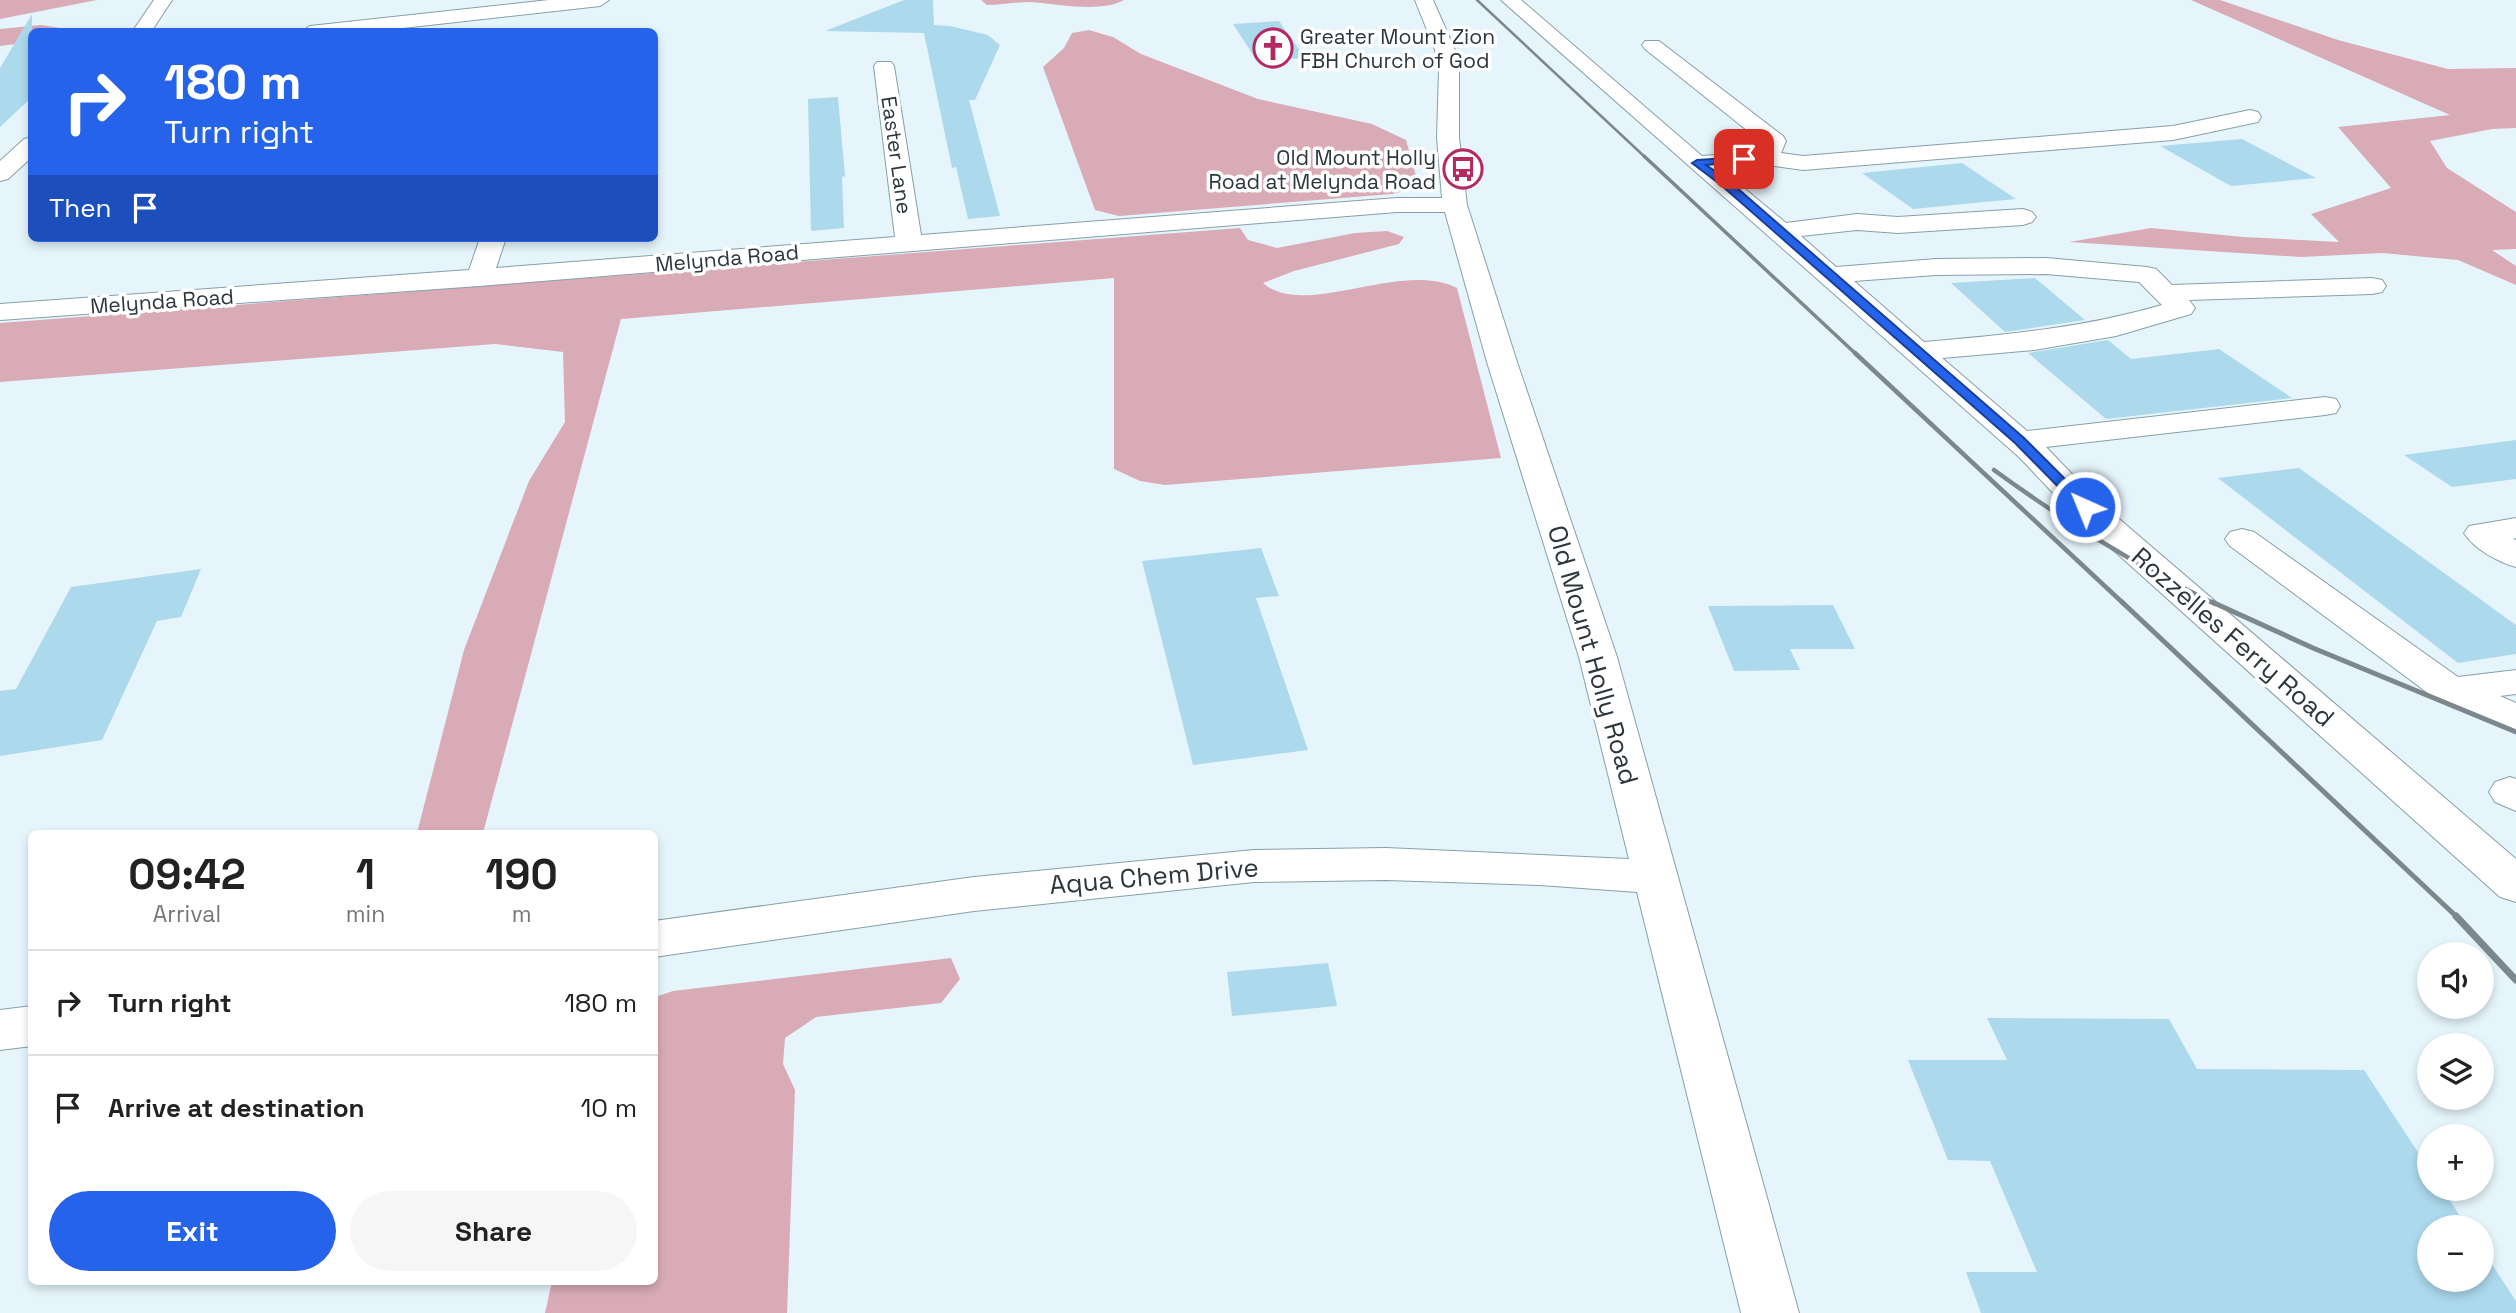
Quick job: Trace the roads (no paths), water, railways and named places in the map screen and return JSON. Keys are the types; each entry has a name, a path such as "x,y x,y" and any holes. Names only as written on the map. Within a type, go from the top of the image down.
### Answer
{"street":[{"path":"144,28 163,0"},
{"path":"346,28 600,0"},
{"name":"Old Mount Holly Road","path":"1424,0 1445,50 1449,70 1448,138 1455,205 1502,362 1598,657 1770,1313"},
{"name":"Rozzelles Ferry Road","path":"1510,0 1917,351 2019,441 2085,507 2516,885"},
{"path":"1652,45 1775,141 1767,158"},
{"name":"Easter Lane","path":"884,66 909,243"},
{"path":"1697,163 1767,158 1803,163 2054,145 2172,133 2250,117"},
{"path":"14,166 28,149"},
{"name":"Melynda Road","path":"0,312 479,278 1372,207 1455,205"},
{"path":"1780,231 1857,222 1898,225 2023,217"},
{"path":"479,278 492,242"},
{"path":"1830,275 1936,267 2046,266 2147,275 2180,309 2116,327 2034,341 1917,351"},
{"path":"2165,293 2372,286"},
{"path":"2019,441 2325,406"},
{"path":"2516,528 2481,533 2516,555"},
{"path":"2242,539 2450,690 2516,719"},
{"path":"2450,690 2516,682"},
{"name":"Aqua Chem Drive","path":"658,938 974,894 1254,866 1386,864 1540,869 1656,877"},
{"path":"0,1030 28,1026"}],"railway":[{"path":"1477,0 1646,158"},
{"path":"1644,156 1857,355"},
{"path":"1855,353 2124,604"},
{"path":"1994,470 2102,542 2215,604"},
{"path":"2122,602 2457,917"},
{"path":"2212,602 2313,648 2516,732"},
{"path":"2457,917 2516,980"}],"place":[{"name":"Greater Mount Zion FBH Church of God","path":"1273,48"},
{"name":"Old Mount Holly Road at Melynda Road","path":"1463,169"}]}
